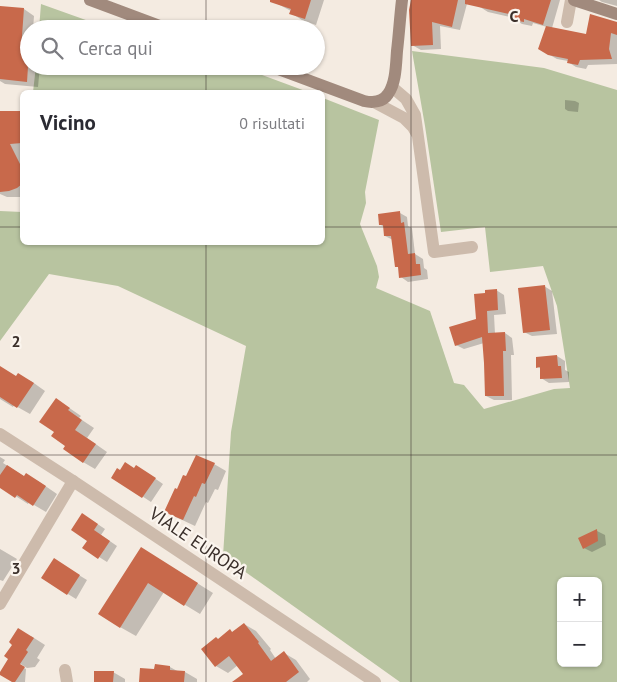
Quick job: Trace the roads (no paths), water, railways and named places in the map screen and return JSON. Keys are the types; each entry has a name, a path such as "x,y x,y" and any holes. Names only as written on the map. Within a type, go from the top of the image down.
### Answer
{"main road":[{"path":"90,0 144,20"},
{"path":"294,75 364,101 374,102 385,98 392,87 402,0"},
{"path":"573,0 617,14"}],"street":[{"path":"567,22 573,0"},
{"path":"392,87 406,99 415,115 434,252 472,247"},
{"path":"374,102 404,118 419,136"},
{"name":"VIALE EUROPA","path":"0,434 375,682"},
{"path":"0,604 73,481"}]}
